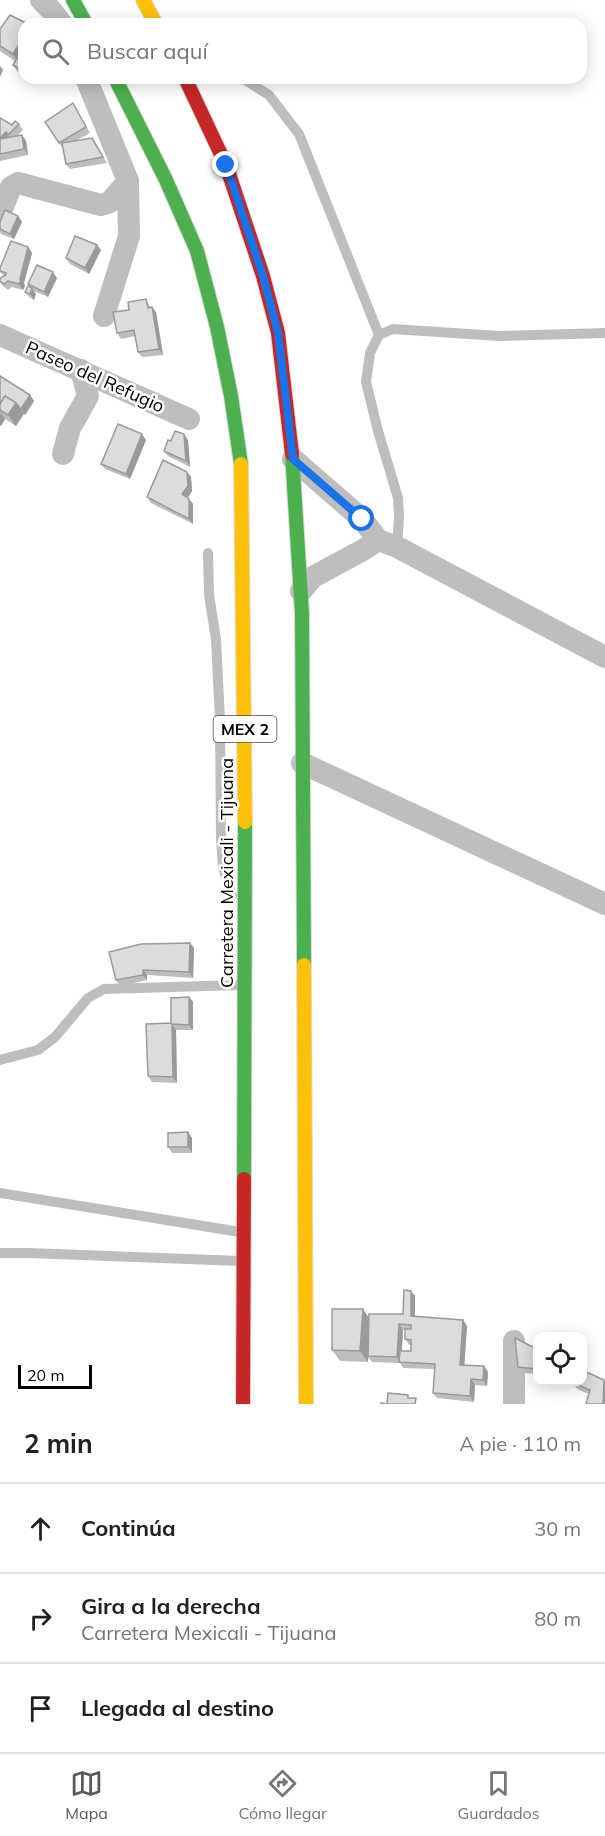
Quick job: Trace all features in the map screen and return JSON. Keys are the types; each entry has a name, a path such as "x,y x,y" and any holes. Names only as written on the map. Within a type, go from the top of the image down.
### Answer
{"main road":[{"path":"73,0 84,18"},
{"path":"143,0 153,18"},
{"name":"Carretera Mexicali - Tijuana","path":"118,84 166,180 197,252 218,327 231,396 241,476 245,790 243,1404"},
{"name":"MEX 2","path":"188,84 226,165 263,276 278,333 293,459 301,591 306,1404"}],"street":[{"path":"41,0 57,18"},
{"path":"88,84 128,181 129,236 104,316"},
{"path":"0,214 14,184 18,183 101,205 110,202 128,181"},
{"name":"Paseo del Refugio","path":"0,335 189,418"},
{"path":"63,454 70,428 88,396 81,370"},
{"path":"293,459 388,543 605,657"},
{"path":"301,591 313,577 388,543"},
{"path":"302,763 605,904"},
{"path":"514,1341 514,1404"}],"lane":[{"path":"252,84 269,95 298,134 379,335"},
{"path":"388,543 399,517 398,498 366,382 370,353 379,335 393,329 499,336 605,333"},
{"path":"208,553 209,595 216,639 220,720 221,839 224,867 244,936"},
{"path":"0,1060 38,1050 55,1037 88,998 104,989 244,985"},
{"path":"0,1193 244,1233"},
{"path":"0,1253 244,1262"}],"building":[{"path":"10,15 18,19 18,46 13,54 0,46 0,29"},
{"path":"18,57 18,68 13,65"},
{"path":"73,103 86,127 59,143 45,122"},
{"path":"0,118 12,125 15,121 19,124 8,135 6,132 0,138"},
{"path":"22,135 24,149 0,154 0,139"},
{"path":"92,138 103,157 66,164 62,143"},
{"path":"5,210 18,216 10,234 0,229"},
{"path":"75,236 97,245 85,268 66,258"},
{"path":"11,241 28,247 19,284 8,281 4,284 0,281 0,278 6,275 0,271 0,268"},
{"path":"37,265 53,272 44,292 28,284"},
{"path":"28,286 32,288 30,294 25,292"},
{"path":"146,299 148,308 152,307 159,349 138,352 134,330 117,333 113,312 129,310 128,302"},
{"path":"0,376 30,395 21,409 5,396 0,404"},
{"path":"5,396 16,403 8,415 0,410 0,404"},
{"path":"118,424 142,434 126,474 101,464"},
{"path":"175,431 184,434 186,461 164,451"},
{"path":"163,460 187,472 188,486 182,494 189,499 189,519 147,497"},
{"path":"190,943 189,972 143,970 143,975 116,980 109,952 141,944"},
{"path":"189,997 189,1025 172,1024 173,1077 148,1076 146,1024 171,1023 171,998"},
{"path":"188,1132 188,1147 168,1147 168,1133"},
{"path":"404,1290 411,1291 411,1316 463,1320 460,1365 484,1366 483,1380 471,1379 470,1396 433,1393 435,1364 399,1362 400,1351 411,1351 411,1340 405,1339 405,1329 411,1329 411,1325 399,1324 397,1357 368,1356 369,1314 403,1314"},
{"path":"332,1309 363,1309 360,1351 332,1350"},
{"path":"515,1338 533,1347 533,1369 518,1367"},
{"path":"587,1372 604,1380 603,1404 586,1404 590,1390 580,1386 587,1386"},
{"path":"388,1393 416,1398 415,1404 387,1404"}],"traffic: fast":[{"path":"73,0 83,18"},
{"path":"118,84 166,180 197,251 217,327 231,396 241,464"},
{"path":"292,454 302,614 304,965"},
{"path":"244,1179 245,822"}],"traffic: slow":[{"path":"143,0 153,18"},
{"path":"241,464 245,822"},
{"path":"304,965 306,1404"}],"traffic: jam":[{"path":"188,84 226,165 263,276 278,333 292,454"},
{"path":"243,1404 244,1179"}],"route":[{"path":"226,165 263,276 278,333 293,459 362,519"}]}
